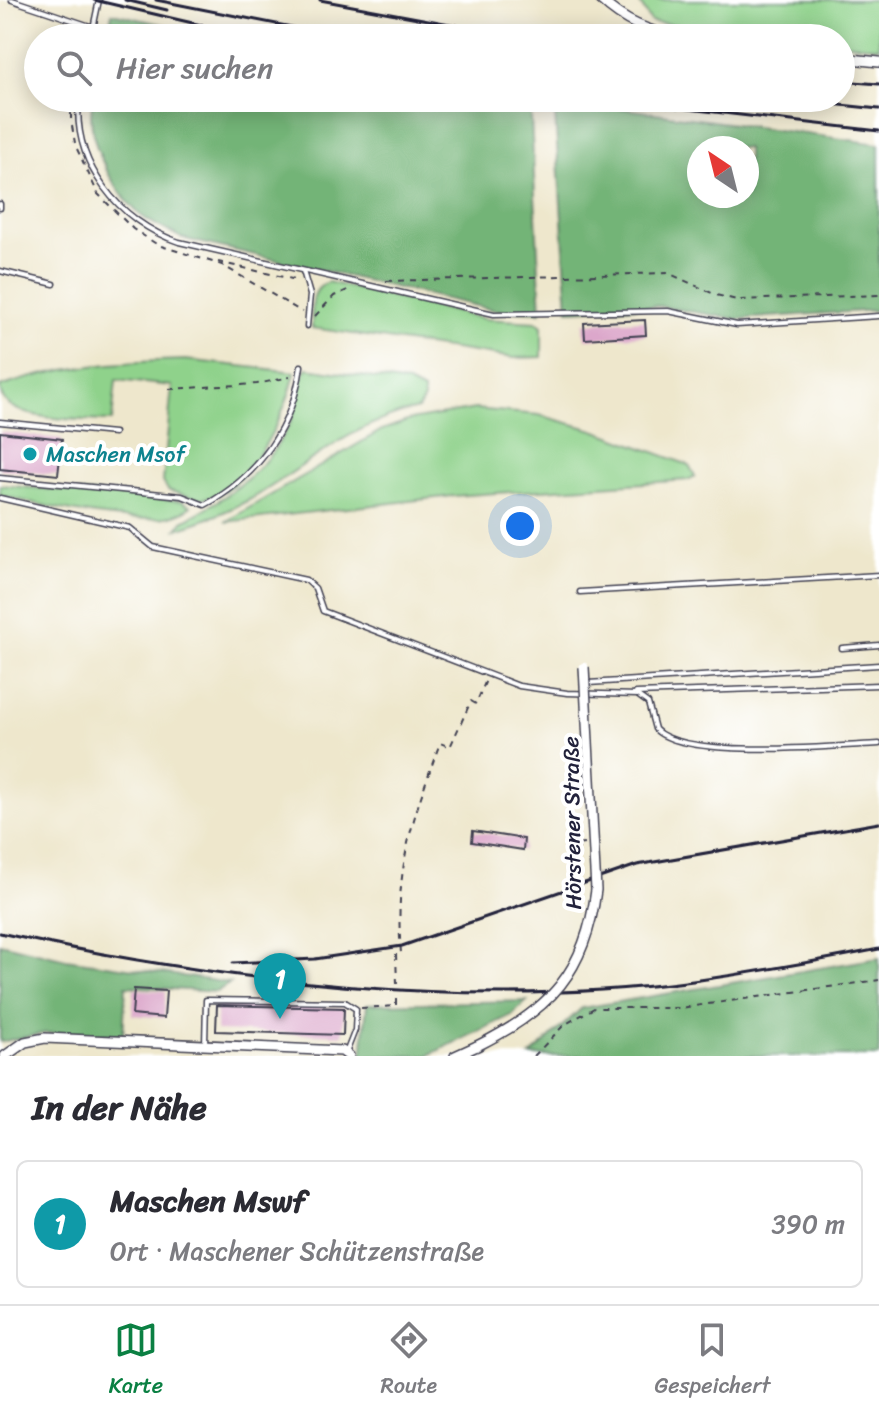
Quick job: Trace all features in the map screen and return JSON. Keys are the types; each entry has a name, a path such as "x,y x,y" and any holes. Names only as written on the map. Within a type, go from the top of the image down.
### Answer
{"street":[{"path":"601,0 634,24"},
{"path":"855,59 879,62"},
{"name":"Hörstener Straße","path":"455,1056 512,1029 541,1008 563,985 579,957 592,923 596,890 584,667"},
{"path":"5,1056 25,1042 45,1038 348,1055"}],"lane":[{"path":"12,0 84,24"},
{"path":"94,24 99,0"},
{"path":"80,112 81,134 90,164 106,191 139,223 179,242 494,314 668,311 737,325 879,316"},
{"path":"0,271 54,284"},
{"path":"303,271 310,295 308,325"},
{"path":"0,478 182,496 205,505 239,483 262,459 288,417 301,366"},
{"path":"0,422 114,433"},
{"path":"0,498 130,528 153,547 306,580 315,588 323,611 488,676 555,692 629,693 879,685"},
{"path":"580,592 879,575"},
{"path":"842,648 879,645"},
{"path":"585,683 879,665"},
{"path":"629,693 644,698 655,729 671,740 735,748 879,744"},
{"path":"205,1045 206,1000 345,1002 356,1009 355,1030 348,1055"}],"path":[{"path":"71,112 78,156 90,182 123,221 158,245 213,261 292,279 303,271"},
{"path":"213,261 299,309 308,325 345,289 369,287 379,282 668,273 716,295 737,300 879,295"},
{"path":"169,389 273,382 300,374"},
{"path":"397,984 396,954 401,953 397,899 410,827 440,743 450,747 488,676"},
{"path":"534,1056 564,1025 594,1008 680,1008 879,980"},
{"path":"356,1009 396,1006 396,994"}],"green space":[{"path":"638,0 879,0 879,47 855,44 855,24 651,22"},
{"path":"112,13 160,24 110,24"},
{"path":"531,112 541,312 494,310 181,238 142,216 117,188 96,144 91,113"},
{"path":"555,112 648,112 879,144 879,310 737,319 658,306 568,310"},
{"path":"328,282 485,319 537,322 542,326 542,357 514,358 312,328 314,295"},
{"path":"185,360 295,372 275,428 250,466 236,482 220,493 204,498 168,490 163,482 172,386 116,380 112,421 64,419 28,413 14,408 4,399 0,387 68,369"},
{"path":"307,368 408,383 423,391 424,399 418,409 373,424 331,446 251,499 177,529 183,521 231,492 271,454 291,421"},
{"path":"475,409 539,415 594,430 689,465 695,476 688,480 453,496 225,522 382,430 410,420"},
{"path":"0,485 182,501 191,506 176,515 154,518 99,516 0,495"},
{"path":"0,943 66,959 230,983 216,992 126,986 123,1035 46,1033 0,1042"},
{"path":"879,958 879,1056 530,1056 582,1008"},
{"path":"527,1001 512,1015 427,1056 362,1056 367,1004"}],"building":[{"path":"645,320 646,335 585,339 584,323"},
{"name":"Maschen Msof","path":"0,432 62,439 58,475 0,469"},
{"path":"473,831 524,839 523,850 472,842"},
{"path":"134,989 166,991 164,1018 132,1015"},
{"path":"217,1005 344,1008 343,1035 216,1031"}],"railway":[{"path":"94,0 197,24"},
{"path":"125,0 167,10"},
{"path":"156,0 277,24"},
{"path":"320,0 450,24"},
{"path":"855,82 879,84"},
{"path":"855,107 879,109"},
{"path":"714,112 879,131"},
{"path":"233,963 315,959 402,946 637,865 879,823"},
{"path":"0,933 168,965 256,977 434,992 609,990 716,978 879,949"}],"place":[{"name":"Maschen Msof","path":"30,454"},
{"name":"Maschen Mswf","path":"280,1019"}]}
